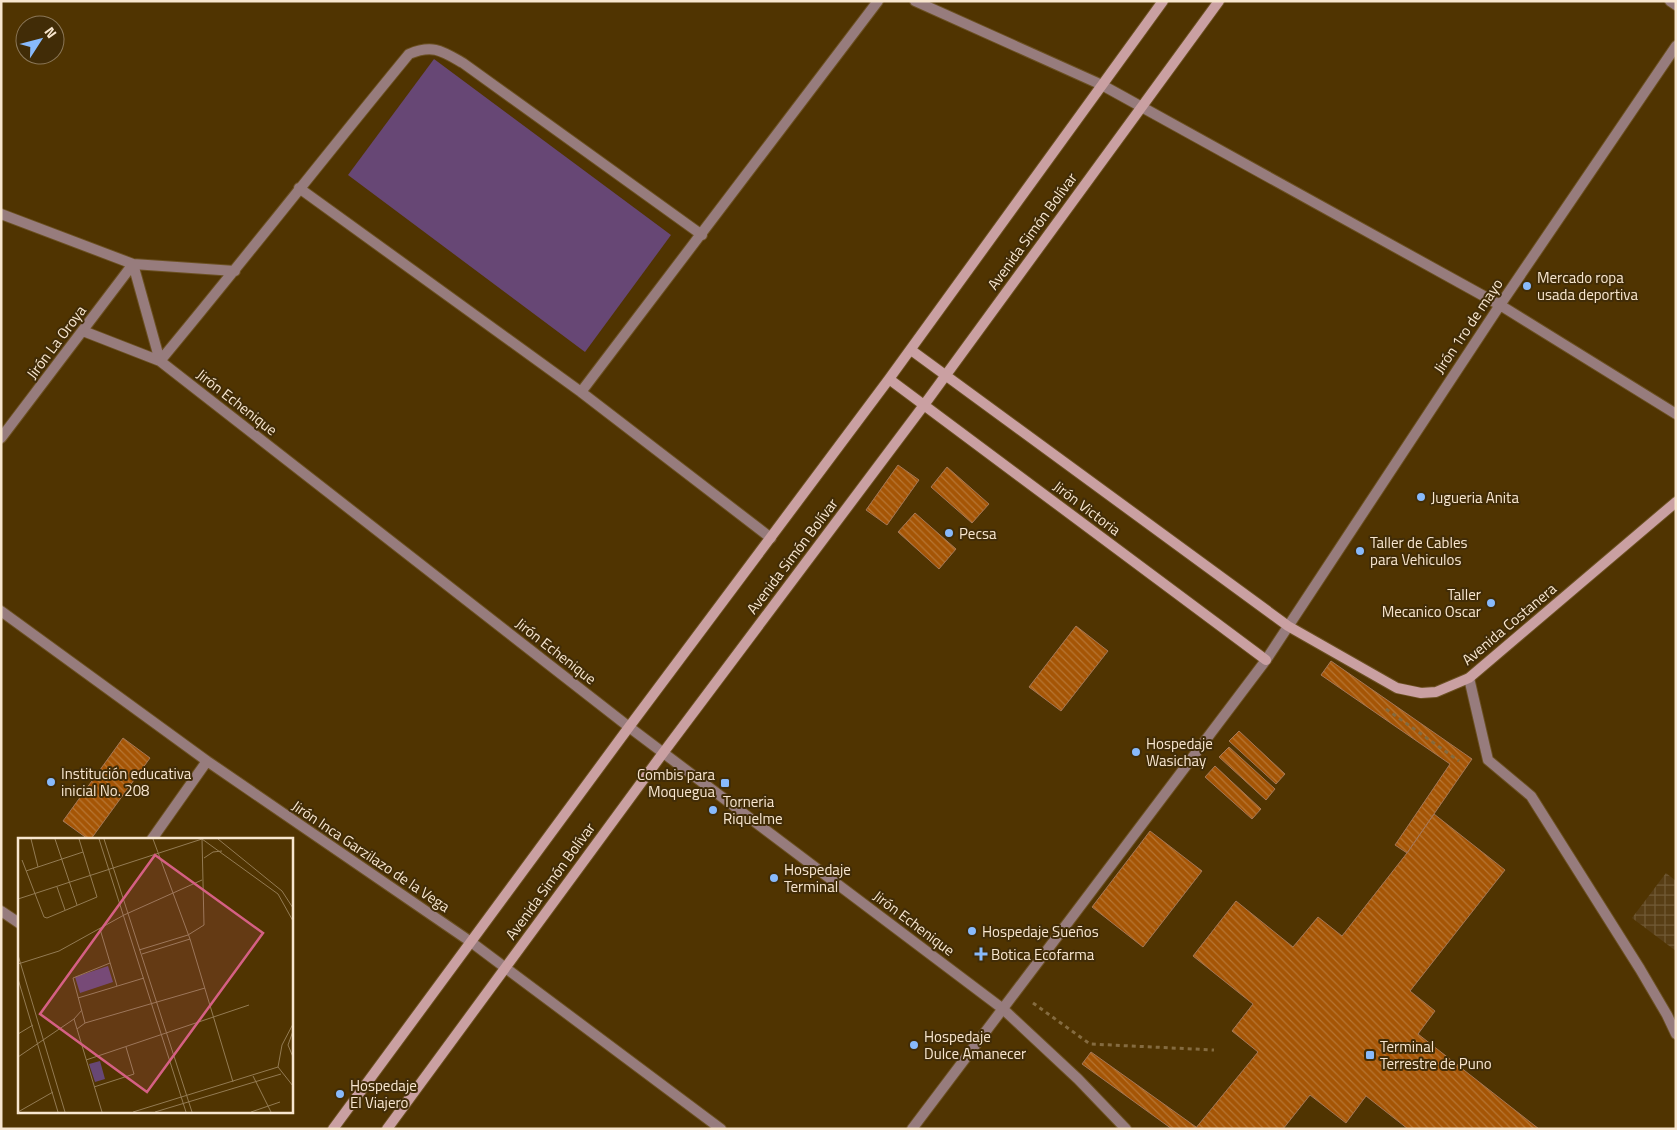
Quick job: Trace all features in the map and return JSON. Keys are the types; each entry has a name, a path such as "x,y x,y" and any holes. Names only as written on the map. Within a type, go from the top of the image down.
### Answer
{"street":[{"path":"581,392 878,1"},
{"path":"915,1 1102,85 1142,106 1500,305 1676,414"},
{"name":"Avenida Simón Bolívar","path":"332,1129 911,350 1163,1"},
{"name":"Avenida Simón Bolívar","path":"387,1129 504,967 924,405 1219,1"},
{"path":"1670,1 1676,5"},
{"name":"Jirón 1ro de mayo","path":"912,1129 1266,660 1500,305 1676,46"},
{"path":"160,361 236,271 299,188 409,54 429,48 442,51 463,63 702,235"},
{"path":"299,188 581,392 770,538"},
{"path":"1,214 133,264 236,271"},
{"path":"133,264 160,361"},
{"name":"Jirón La Oroya","path":"1,438 84,332 133,264"},
{"name":"Jirón Echenique","path":"84,332 160,361 629,727 1002,1009 1078,1079 1126,1129"},
{"name":"Jirón Victoria","path":"911,350 1288,626"},
{"name":"Jirón Victoria","path":"889,379 1266,660"},
{"name":"Avenida Costanera","path":"1288,626 1397,688 1421,693 1436,692 1469,678 1676,502"},
{"name":"Jirón Inca Garzilazo de la Vega","path":"1,611 207,761 470,942 721,1129"},
{"path":"1469,678 1488,760 1531,796 1640,969 1676,1034"},
{"path":"153,838 207,761"},
{"path":"1,911 18,922"}],"path":[{"path":"1380,704 1458,761"},
{"path":"1017,990 1090,1044 1214,1050"}],"shaded area":[{"path":"434,59 671,235 585,352 348,175"},
{"path":"1666,873 1676,881 1676,951 1632,918"}],"building":[{"path":"898,465 919,480 887,525 866,510"},
{"path":"947,467 989,504 972,523 931,487"},
{"path":"915,513 956,549 939,569 898,532"},
{"path":"1076,626 1108,651 1061,711 1029,687"},
{"path":"1331,661 1472,759 1407,853 1395,845 1450,764 1321,675"},
{"path":"1239,731 1285,774 1276,784 1229,741"},
{"path":"123,738 150,758 92,838 87,838 63,821"},
{"path":"1229,747 1275,789 1266,800 1219,757"},
{"path":"1215,766 1261,809 1252,819 1205,777"},
{"path":"1434,814 1505,870 1410,991 1435,1011 1418,1034 1539,1129 1408,1129 1366,1096 1346,1123 1310,1095 1283,1129 1195,1129 1258,1052 1232,1031 1253,1004 1193,956 1236,901 1293,947 1318,917 1342,936 1407,853"},
{"path":"1150,831 1202,871 1143,947 1092,907"},
{"path":"1091,1052 1196,1127 1195,1129 1172,1129 1082,1064"}],"place":[{"name":"Mercado ropa usada deportiva","path":"1527,286"},
{"name":"Jugueria Anita","path":"1421,497"},
{"name":"Pecsa","path":"949,533"},
{"name":"Taller de Cables para Vehiculos","path":"1360,551"},
{"name":"Taller Mecanico Oscar","path":"1491,603"},
{"name":"Hospedaje Wasichay","path":"1136,752"},
{"name":"Institución educativa inicial No. 208","path":"51,782"},
{"name":"Combis para Moquegua","path":"725,783"},
{"name":"Torneria Riquelme","path":"713,810"},
{"name":"Hospedaje Terminal","path":"774,878"},
{"name":"Hospedaje Sueños","path":"972,931"},
{"name":"Botica Ecofarma","path":"981,954"},
{"name":"Hospedaje Dulce Amanecer","path":"914,1045"},
{"name":"Terminal Terrestre de Puno","path":"1370,1055"},
{"name":"Hospedaje El Viajero","path":"340,1094"}]}
